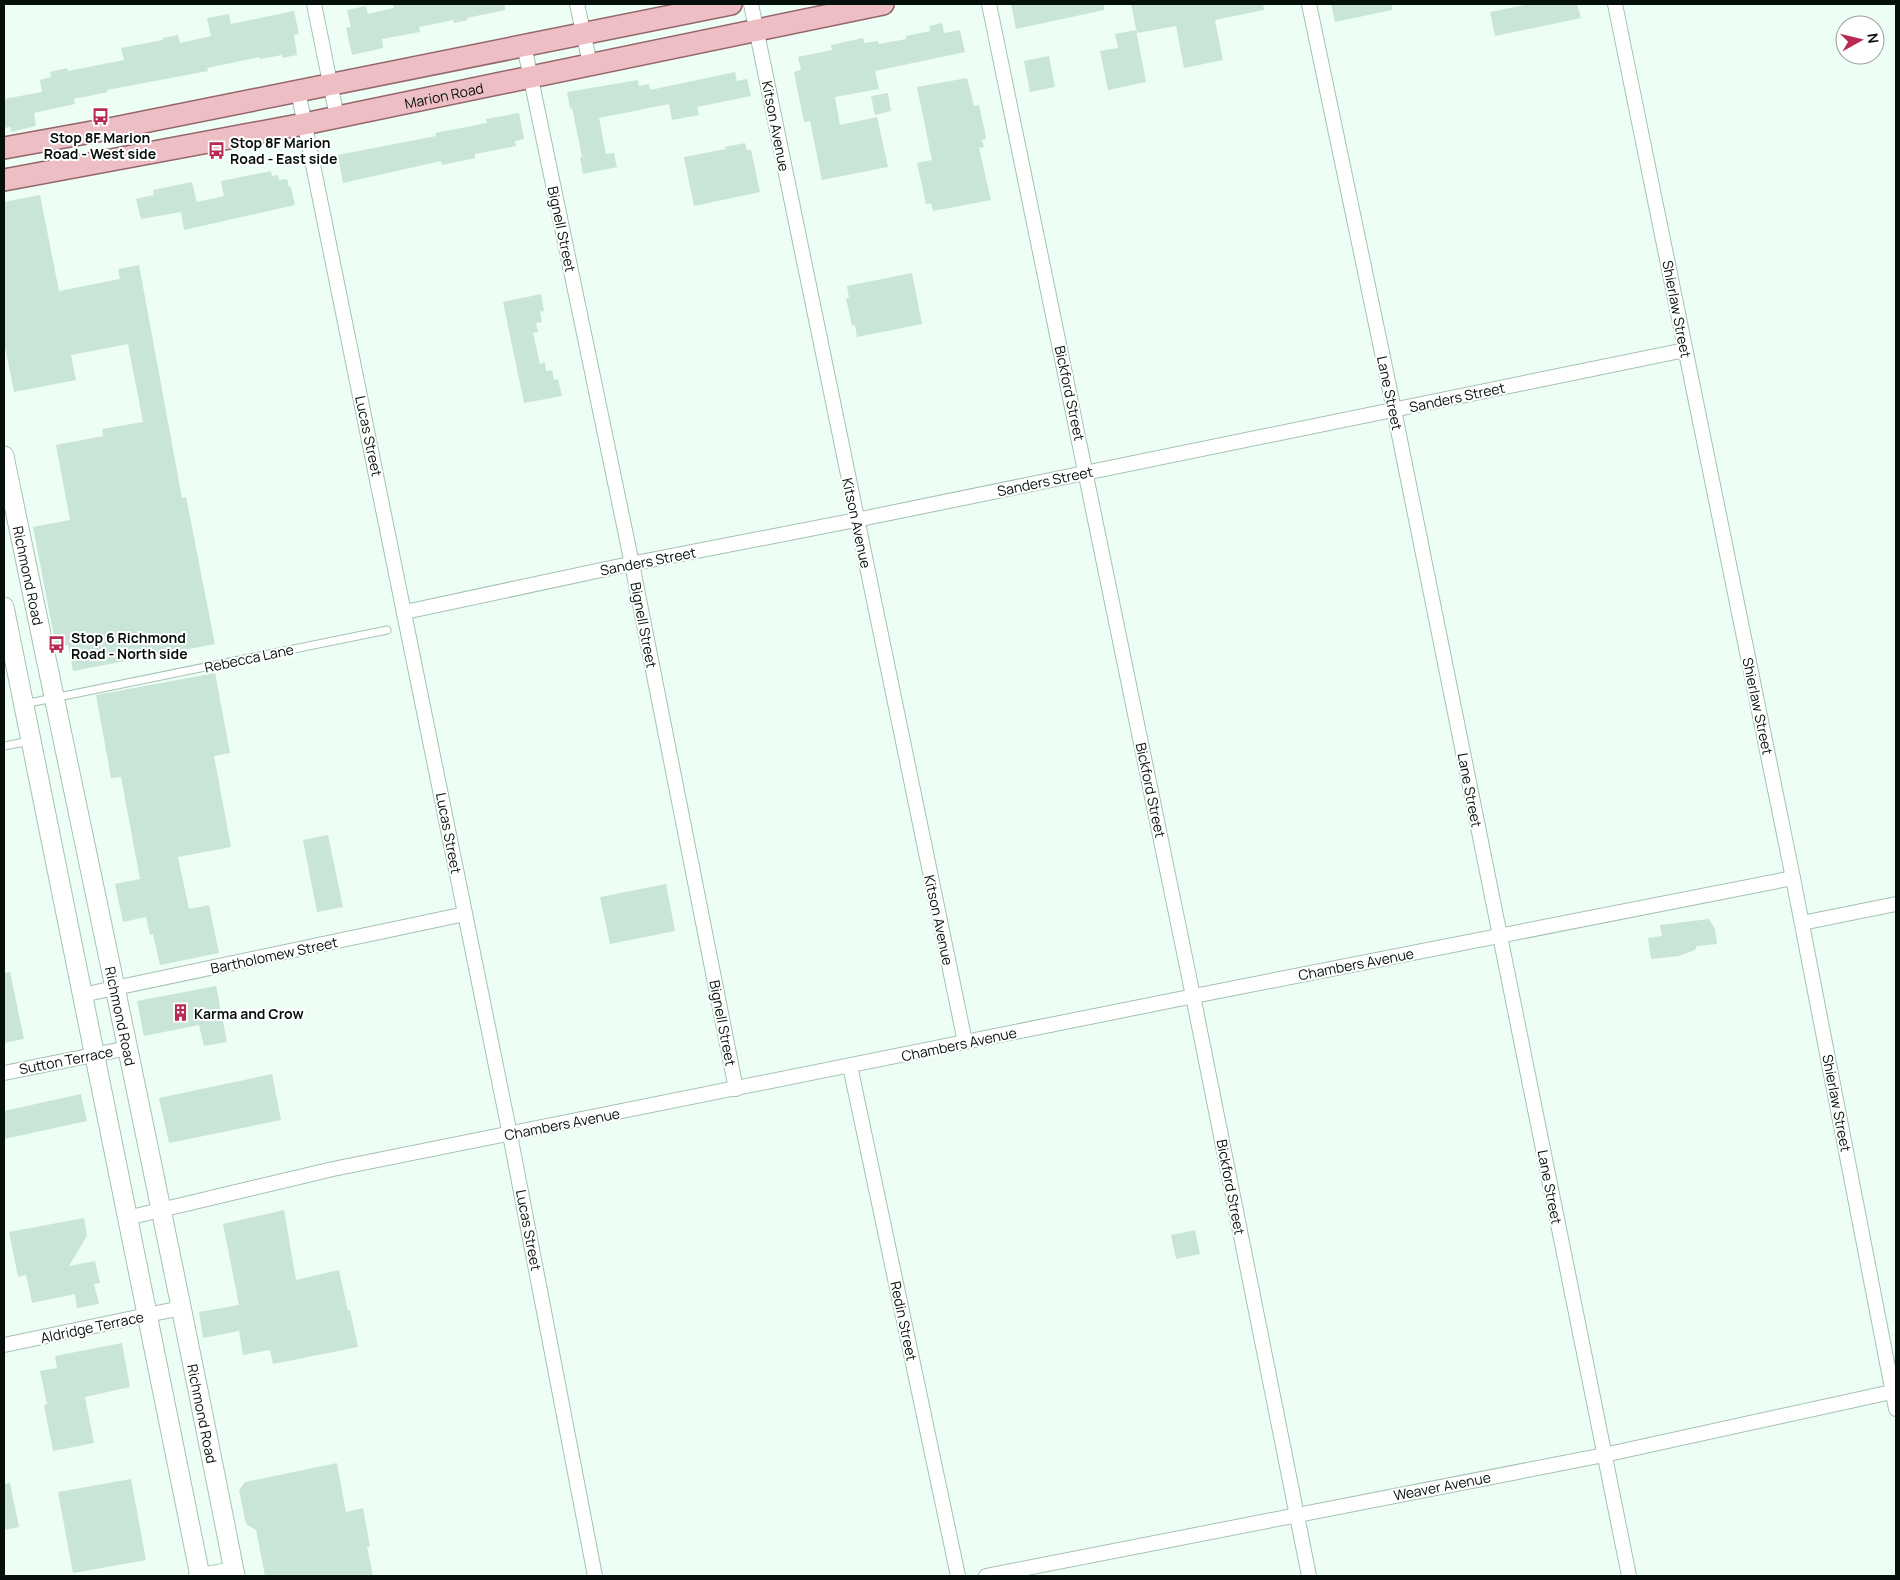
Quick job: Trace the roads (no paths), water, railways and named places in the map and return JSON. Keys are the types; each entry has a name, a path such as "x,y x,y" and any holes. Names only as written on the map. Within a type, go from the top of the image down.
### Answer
{"main road":[{"path":"4,148 114,128 731,4"},
{"name":"Marion Road","path":"4,180 304,124 757,30 842,8 883,4"},
{"name":"Richmond Road","path":"4,456 116,988 234,1573"},
{"path":"4,607 198,1576"}],"street":[{"path":"314,4 337,117"},
{"path":"577,4 590,64"},
{"name":"Kitson Avenue","path":"751,4 965,1042"},
{"name":"Bickford Street","path":"989,4 1193,996 1309,1576"},
{"name":"Lane Street","path":"1309,4 1394,410 1628,1576"},
{"name":"Shierlaw Street","path":"1615,4 1793,878 1896,1409"},
{"name":"Bignell Street","path":"524,45 632,564 736,1089"},
{"name":"Lucas Street","path":"298,91 510,1135 595,1576"},
{"name":"Sanders Street","path":"405,612 632,564 1685,350"},
{"name":"Chambers Avenue","path":"127,1218 333,1169 510,1135 1193,996 1793,878"},
{"path":"1802,923 1896,904"},
{"name":"Bartholomew Street","path":"82,995 465,914"},
{"name":"Sutton Terrace","path":"4,1073 128,1048"},
{"name":"Redin Street","path":"850,1066 958,1576"},
{"name":"Aldridge Terrace","path":"4,1345 181,1308"},
{"name":"Weaver Avenue","path":"986,1576 1604,1455 1894,1391"},
{"path":"198,1576 234,1573"}],"lane":[{"name":"Rebecca Lane","path":"23,704 387,630"},
{"path":"4,746 31,741"}],"place":[{"name":"Stop 8F Marion Road - West side","path":"100,117"},
{"name":"Stop 8F Marion Road - East side","path":"216,150"},
{"name":"Stop 6 Richmond Road - North side","path":"57,645"},
{"name":"Karma and Crow","path":"180,1013"}]}
